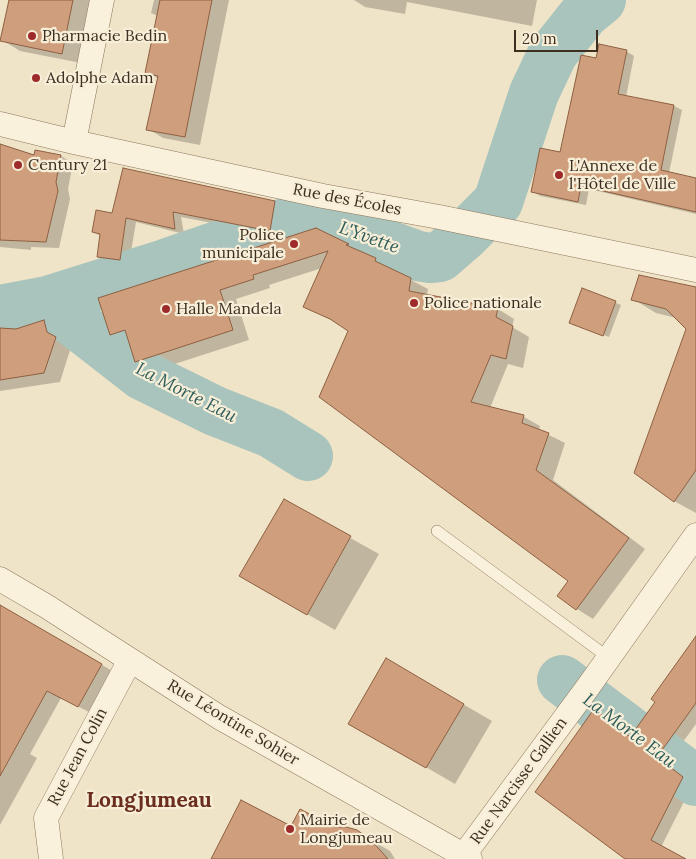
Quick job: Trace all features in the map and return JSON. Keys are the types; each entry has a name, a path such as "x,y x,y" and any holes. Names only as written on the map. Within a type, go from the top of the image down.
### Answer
{"street":[{"path":"74,142 102,0"},
{"name":"Rue des Écoles","path":"0,124 322,196 443,218 696,270"},
{"name":"Rue Narcisse Gallien","path":"465,858 696,535"},
{"name":"Rue Léontine Sohier","path":"0,579 46,606 230,724 465,858"},
{"name":"Rue Jean Colin","path":"51,859 46,818 130,660"}],"lane":[{"path":"437,531 609,658"}],"building":[{"path":"9,0 73,0 62,54 0,41"},
{"path":"160,0 212,0 185,137 146,130 158,76 145,73"},
{"path":"599,44 627,50 618,94 674,105 661,170 696,178 696,212 581,186 578,202 531,192 540,148 560,152 581,55 596,58"},
{"path":"0,144 34,155 35,150 61,155 56,182 58,191 46,242 0,240"},
{"path":"123,168 275,201 270,231 173,212 175,229 126,218 120,260 97,257 100,234 92,232 96,210 112,213"},
{"path":"316,228 349,244 346,245 376,258 375,261 411,278 409,291 498,308 496,317 513,326 506,359 491,355 471,402 524,415 522,423 549,433 536,470 629,538 576,610 557,596 568,581 319,397 348,331 330,319 303,307 328,251 253,275 254,279 220,290 233,330 135,362 125,330 110,335 98,298"},
{"path":"639,275 696,287 696,470 674,502 634,473 686,329 666,309 631,300"},
{"path":"582,288 616,301 603,336 569,323"},
{"path":"44,320 47,332 56,337 44,373 0,380 0,328 16,329"},
{"path":"284,499 351,536 307,615 239,576"},
{"path":"0,605 102,664 78,707 47,691 0,776"},
{"path":"696,636 696,703 657,757 683,777 651,840 686,859 625,859 535,792 594,709 630,737 655,702 651,699"},
{"path":"386,658 464,704 426,768 348,724"},
{"name":"Mairie de Longjumeau","path":"241,800 291,826 300,809 335,827 357,830 370,839 388,859 211,859"}],"waterway":[{"name":"L'Yvette","path":"0,310 47,301 165,264 285,223 297,221 331,224 418,256 440,257 498,202 534,93 553,53 585,13 601,0"},
{"name":"La Morte Eau","path":"47,301 142,375 215,411 271,433 308,456"},
{"name":"La Morte Eau","path":"562,680 696,781"}],"place":[{"name":"Pharmacie Bedin","path":"32,36"},
{"name":"Adolphe Adam","path":"36,78"},
{"name":"Century 21","path":"18,165"},
{"name":"L'Annexe de l'Hôtel de Ville","path":"559,175"},
{"name":"Police municipale","path":"294,244"},
{"name":"Police nationale","path":"414,303"},
{"name":"Halle Mandela","path":"166,309"},
{"name":"Mairie de Longjumeau","path":"290,829"}],"district":[{"name":"Longjumeau","path":"149,801"}]}
